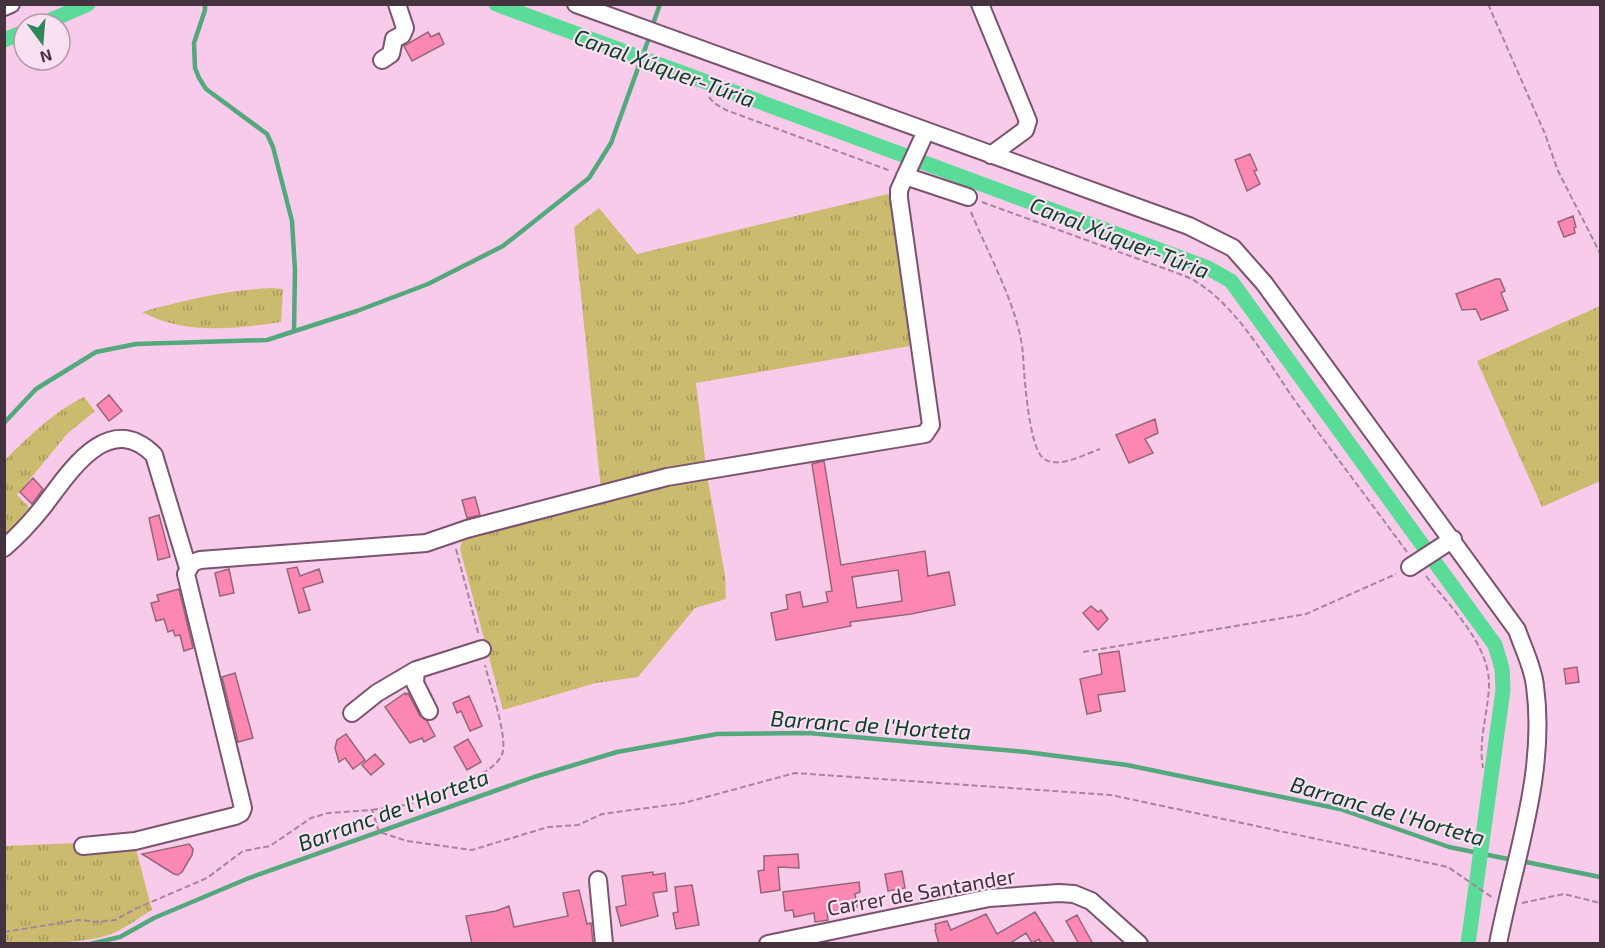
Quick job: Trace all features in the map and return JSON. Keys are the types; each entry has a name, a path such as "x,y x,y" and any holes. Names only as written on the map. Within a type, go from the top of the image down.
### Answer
{"street":[{"path":"4,7 11,4"},
{"path":"382,60 392,54 394,39 402,35 405,28 398,4"},
{"path":"576,4 1189,226 1233,248 1264,283 1446,544 1517,630 1535,684 1538,721 1534,785 1497,944"},
{"path":"980,4 1028,121 1025,129 991,155"},
{"path":"83,846 135,841 242,813 243,808 186,574 192,563 200,560 426,543 667,477 925,434 931,425 899,190 926,131"},
{"path":"906,173 966,196"},
{"path":"4,548 34,518 83,456 98,445 117,439 145,446 154,455 188,568"},
{"path":"1415,564 1446,544"},
{"path":"352,713 378,693 416,670 482,649"},
{"path":"416,670 415,682 429,711"},
{"path":"598,880 604,944"},
{"name":"Carrer de Santander","path":"768,944 989,898 1059,893 1074,894 1091,901 1139,944"}],"path":[{"path":"1488,4 1545,134 1558,171 1600,253"},
{"path":"709,97 726,110 906,173"},
{"path":"966,196 1017,323 1023,352 1034,444 1042,458 1052,462 1066,461 1100,449"},
{"path":"966,196 1185,276 1203,285 1230,311 1415,564 1474,639 1486,661 1489,686 1480,752 1483,768"},
{"path":"4,932 79,920 98,922 115,920 207,878 243,851 270,846 311,818 328,813 372,810 410,804 461,785 496,765 503,752 502,732 463,572 451,535"},
{"path":"1083,652 1306,614 1415,564"},
{"path":"372,810 379,832 392,837 472,850 548,826 578,825 602,814 684,803 795,773 1110,795 1448,867 1505,906 1564,894 1600,903"}],"green space":[{"path":"892,193 916,345 696,383 706,467 601,490 574,227 599,208 637,254"},
{"path":"271,288 283,289 281,322 246,327 193,327 158,319 142,312 206,296"},
{"path":"1600,306 1600,481 1542,507 1477,361"},
{"path":"84,397 95,411 67,434 17,495 31,509 65,465 94,440 110,433 127,433 145,440 106,448 85,464 5,548 5,460 52,417"},
{"path":"707,475 725,575 726,599 695,608 638,677 596,683 503,710 460,549 464,535"},
{"path":"78,843 135,845 152,910 116,932 91,939 5,943 4,846"}],"building":[{"path":"428,32 431,37 439,33 444,44 412,61 404,46"},
{"path":"1250,154 1260,184 1247,191 1235,160"},
{"path":"1573,216 1575,233 1564,237 1558,222"},
{"path":"1500,279 1505,291 1501,293 1508,310 1481,320 1476,309 1462,310 1456,294"},
{"path":"109,395 122,411 109,421 97,405"},
{"path":"1155,419 1158,433 1145,439 1153,453 1129,463 1116,435"},
{"path":"824,461 841,565 925,551 928,576 949,572 955,605 911,614 850,622 851,626 776,640 771,613 788,609 786,595 800,592 803,607 828,602 826,592 832,591 812,464","holes":["898,570 902,601 857,608 852,577"]},
{"path":"33,478 43,489 32,504 20,492"},
{"path":"475,497 480,515 467,518 462,500"},
{"path":"159,515 170,557 158,560 149,518"},
{"path":"297,567 300,576 319,569 323,582 303,588 310,610 299,613 287,569"},
{"path":"229,569 234,593 220,596 215,573"},
{"path":"179,589 193,648 184,651 180,635 175,636 173,630 168,632 164,619 156,621 151,603 159,601 157,595"},
{"path":"1091,606 1098,612 1101,610 1108,619 1098,630 1083,613"},
{"path":"1119,651 1125,691 1098,695 1101,711 1087,714 1080,679 1102,674 1099,654"},
{"path":"1577,667 1579,682 1566,684 1564,669"},
{"path":"235,673 253,738 238,742 222,677"},
{"path":"405,693 406,695 408,693 420,716 427,721 435,736 424,742 422,738 410,743 385,707"},
{"path":"469,696 482,726 470,731 461,711 457,713 453,703"},
{"path":"346,734 365,760 353,769 345,758 339,762 335,748 337,740"},
{"path":"468,739 481,762 467,770 454,747"},
{"path":"375,754 384,764 371,775 362,765"},
{"path":"189,844 193,849 192,855 178,875 142,854"},
{"path":"798,854 799,868 778,867 780,890 761,893 758,871 764,870 764,856"},
{"path":"902,871 905,888 888,891 885,874"},
{"path":"653,872 653,875 665,873 667,891 653,893 658,916 621,926 616,907 626,905 622,876"},
{"path":"859,882 860,892 855,894 857,907 827,913 828,920 815,922 814,913 794,917 793,910 785,911 783,892"},
{"path":"692,885 699,925 676,929 673,913 678,912 675,887"},
{"path":"579,890 587,924 591,923 593,944 472,944 466,916 496,911 509,906 514,927 568,916 563,893"},
{"path":"1035,912 1055,944 1041,944 1039,939 1032,943 1026,933 1009,944 939,944 935,930 935,924 947,921 951,930 986,914 997,934"},
{"path":"1077,915 1093,944 1079,944 1066,921"}],"waterway":[{"name":"Canal Xúquer-Túria","path":"70,12 88,4"},
{"path":"205,4 194,43 195,68 199,78 206,89 267,134 273,147 292,221 295,270 294,331"},
{"name":"Canal Xúquer-Túria","path":"496,4 1208,268 1231,281 1495,645 1502,668 1503,690 1468,944"},
{"path":"652,27 660,4"},
{"path":"4,423 36,389 96,352 136,344 267,340 357,311 428,284 503,246 589,178 611,143 650,35"},
{"name":"Canal Xúquer-Túria","path":"4,40 12,37"},
{"name":"Barranc de l'Horteta","path":"90,944 120,937 154,918 249,878 534,777 617,752 717,734 808,733 1026,752 1127,765 1340,809 1449,847 1513,860"},
{"name":"Barranc de l'Horteta","path":"1521,861 1600,877"}]}
